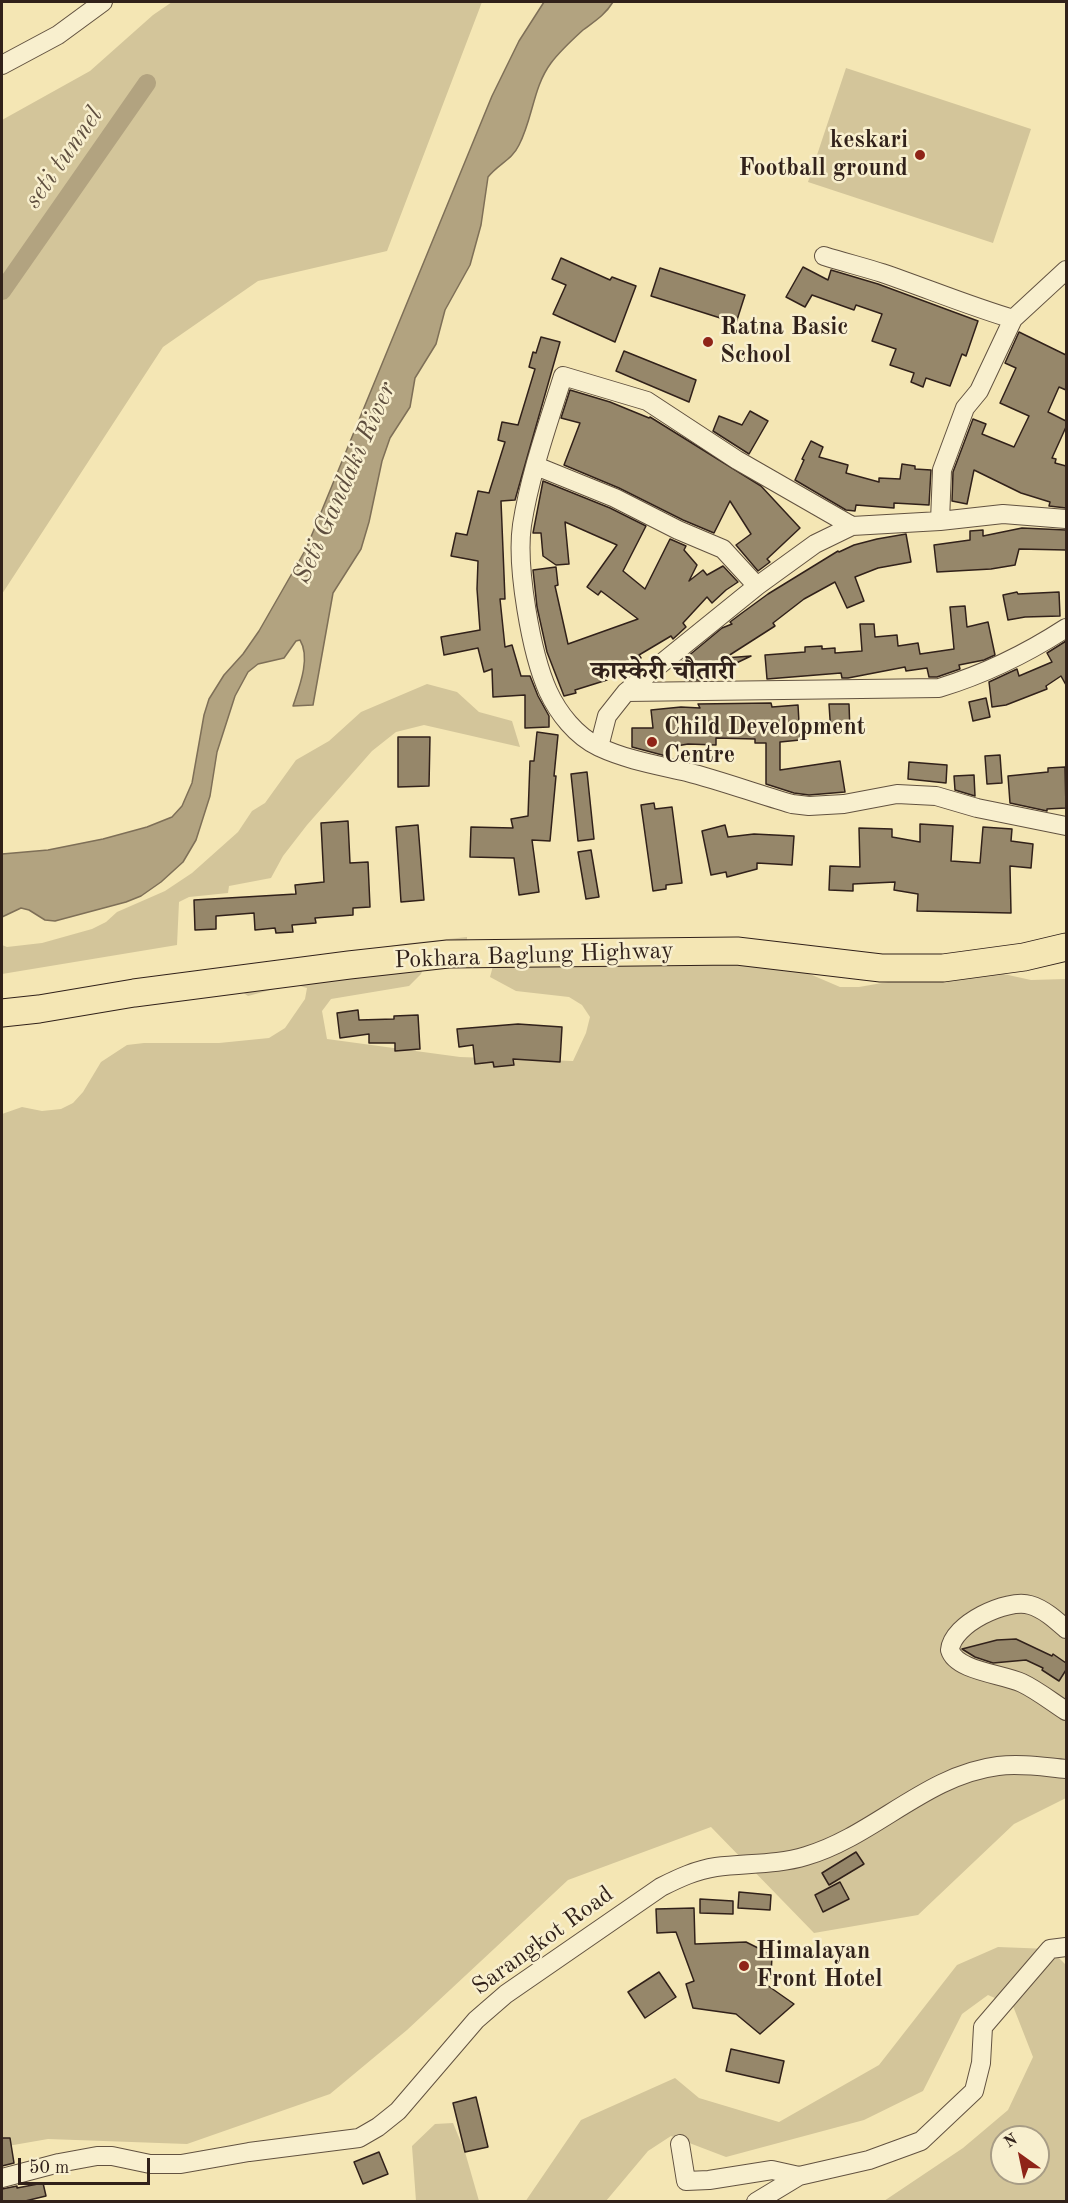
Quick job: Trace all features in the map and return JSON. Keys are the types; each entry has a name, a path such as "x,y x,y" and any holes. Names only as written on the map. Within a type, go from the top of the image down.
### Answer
{"highway":[{"name":"Pokhara Baglung Highway","path":"2,1013 315,969 448,954 737,951 881,968 942,968 1024,957 1066,947"}],"street":[{"path":"2,65 58,35 103,2"},
{"path":"824,256 882,273 1013,319"},
{"path":"940,521 942,470 965,408 978,391 1013,319 1066,270"},
{"path":"852,526 737,460 647,401 563,376 536,466 522,527 522,583 534,644 548,690 565,719 599,747 642,763 688,773 792,804 809,806 844,804 897,794 936,796 977,808 1066,826"},
{"path":"536,466 615,498 678,530 723,549 758,585"},
{"path":"599,747 607,716 626,692 758,585 815,544 852,526 940,521 1003,514 1066,519"},
{"path":"626,692 939,688 970,679 1000,666 1032,650 1066,628"},
{"path":"1066,1629 1041,1610 1030,1605 1018,1603 1005,1605 962,1629 954,1637 950,1650 953,1658 966,1666 1023,1683 1066,1711"},
{"name":"Sarangkot Road","path":"2,2178 97,2156 150,2164 181,2164 249,2152 359,2138 398,2111 476,2020 506,1994 651,1893 684,1875 716,1867 786,1861 823,1850 867,1829 935,1787 984,1769 1017,1765 1066,1769"},
{"path":"756,2202 799,2176 869,2160 921,2141 974,2091 981,2063 983,2027 1050,1948 1066,1947"},
{"path":"680,2144 686,2181 710,2180 772,2170 799,2176"}],"shaded area":[{"path":"172,2 482,2 387,251 258,281 163,347 2,594 2,120 90,71 153,15"},
{"name":"keskari Football ground","path":"846,68 1031,129 993,243 808,182"},
{"path":"427,684 457,692 479,712 512,721 520,747 424,725 396,732 372,751 307,825 283,856 271,878 229,886 228,893 189,897 179,902 177,945 2,974 2,945 7,947 42,943 92,929 106,922 117,912 165,891 192,873 238,832 252,811 265,803 296,760 329,741 361,712"},
{"path":"467,937 467,944 427,959 421,974 409,986 331,999 322,1011 327,1039 460,1057 573,1061 586,1033 590,1017 582,1005 569,997 516,991 490,977 493,966 611,943 798,969 840,987 859,987 888,982 918,969 967,966 1031,980 1066,979 1066,1798 1014,1824 918,1915 814,1933 711,1827 568,1880 407,2030 330,2094 187,2144 48,2139 2,2147 2,1114 22,1107 42,1111 61,1109 73,1103 83,1092 101,1062 127,1045 219,1043 269,1038 285,1028 305,999 307,988 293,984 248,996 236,988 271,967 402,944"},
{"path":"998,1947 1050,1949 1066,1965 1066,2201 884,2201 963,2148 990,2125 990,2185 1050,2185 1050,2125 990,2125 1008,2110 1033,2057 1013,2006 988,1995 962,2014 923,2091 864,2120 726,2157 671,2136 648,2151 606,2201 525,2202 581,2120 675,2078 699,2098 779,2122 879,2065 957,1965"},
{"path":"453,2123 465,2152 479,2201 416,2201 412,2146 435,2124"}],"water":[{"name":"Seti Gandaki River","path":"544,2 613,2 551,63 540,82 519,145 513,154 488,177 481,225 470,265 445,310 436,344 415,378 410,407 390,438 382,461 361,549 333,593 313,705 293,706 304,664 303,647 300,640 296,641 284,658 258,664 248,672 235,696 217,752 210,796 196,840 183,862 161,882 141,896 126,902 55,921 45,920 21,908 2,917 2,854 48,850 103,839 147,827 172,817 182,806 192,783 209,699 224,675 259,631 306,549 492,96 519,41"}],"building":[{"path":"561,258 610,280 612,277 636,286 615,342 553,314 566,285 552,279"},
{"path":"803,267 828,280 831,270 878,284 978,321 966,356 962,354 950,386 926,378 923,387 911,382 914,373 890,365 896,349 872,341 882,314 856,305 854,310 812,295 805,307 786,297"},
{"path":"660,268 745,295 736,323 651,296"},
{"path":"1019,332 1066,355 1066,390 1059,387 1048,412 1066,421 1066,427 1052,458 1056,459 1055,463 1066,466 1066,508 1049,506 1050,502 1021,493 974,470 967,504 952,501 953,472 973,419 986,424 982,434 1014,447 1029,416 1000,403 1016,368 1005,363"},
{"path":"541,337 560,342 515,500 501,501 505,599 500,599 505,647 512,645 521,676 530,676 549,716 549,727 525,728 525,695 493,697 492,669 484,672 478,648 444,655 441,637 480,630 477,589 478,561 451,556 456,533 467,535 478,491 489,493 505,442 498,440 502,422 518,425 535,369 529,367 533,352 536,353"},
{"path":"624,351 696,380 689,402 616,371"},
{"path":"570,390 650,417 761,486 800,528 767,559 770,562 758,571 736,545 751,534 730,501 714,533 564,465 580,423 561,418"},
{"path":"750,411 768,421 749,454 713,431 719,416 742,425"},
{"path":"811,441 823,447 819,457 848,465 846,473 879,482 879,478 900,479 902,464 915,466 915,469 931,470 929,505 894,503 894,508 856,505 855,511 846,510 795,480"},
{"path":"543,481 610,508 646,526 623,571 645,589 670,539 686,546 684,550 697,565 689,581 703,570 707,575 723,566 738,582 712,603 707,597 683,623 686,627 673,639 671,636 639,655 641,658 623,667 625,670 606,677 607,680 564,696 547,652 537,607 533,570 556,567 558,585 555,586 568,644 638,619 601,591 598,595 587,587 617,545 565,522 569,564 556,565 543,556 541,533 533,533"},
{"path":"1022,528 1066,530 1066,550 1019,549 1015,565 991,569 937,572 934,545 970,540 970,531 983,530 983,536"},
{"path":"906,534 911,562 878,568 855,577 864,601 847,608 835,582 804,599 773,623 775,626 725,658 751,656 701,680 689,680 681,662 768,594 838,551 877,539"},
{"path":"1017,592 1018,594 1059,592 1060,616 1008,620 1003,595"},
{"path":"965,606 967,627 988,622 995,655 984,660 959,665 960,669 937,677 929,677 927,668 906,671 905,667 848,678 842,678 841,673 767,679 765,655 805,652 805,647 822,646 822,649 835,648 835,653 862,651 860,624 874,624 875,637 897,635 898,646 918,643 920,654 954,649 950,607"},
{"path":"1066,641 1066,685 1061,676 1046,686 1047,689 1006,705 992,707 989,682 1017,669 1019,676 1052,662 1047,653"},
{"path":"986,698 990,717 973,721 969,702"},
{"path":"771,703 772,707 798,705 800,740 780,742 780,770 840,761 845,792 809,795 766,784 766,743 755,743 755,739 716,738 716,745 688,744 665,748 666,756 632,747 632,728 653,728 651,710 700,708 698,704"},
{"path":"829,704 849,704 850,732 831,734"},
{"path":"537,732 558,735 550,841 532,840 539,892 519,895 514,858 470,857 471,827 513,828 511,819 528,816 530,761 534,761"},
{"path":"398,737 430,737 429,786 398,787"},
{"path":"1000,755 1002,783 987,784 985,756"},
{"path":"909,762 947,765 946,783 908,779"},
{"path":"1065,767 1066,808 1047,809 1047,811 1010,803 1008,776 1048,772 1048,768"},
{"path":"587,772 594,839 578,841 571,774"},
{"path":"974,775 975,796 955,790 954,776"},
{"path":"654,803 655,809 672,807 682,883 666,885 666,889 653,891 641,805"},
{"path":"348,821 350,863 368,862 370,907 353,908 353,915 315,918 316,923 292,925 293,932 276,933 275,928 255,930 254,913 216,916 216,929 195,930 194,900 296,894 295,885 324,882 321,823"},
{"path":"920,824 953,826 951,861 980,863 983,827 1012,829 1011,841 1033,844 1031,868 1010,866 1011,913 917,911 918,894 894,890 895,882 853,884 853,891 829,890 830,866 860,867 859,828 892,829 892,837 920,842"},
{"path":"418,825 424,900 401,902 396,827"},
{"path":"725,825 728,837 754,834 794,836 792,865 757,863 757,869 727,877 726,872 711,875 702,831"},
{"path":"591,850 599,897 586,899 578,852"},
{"path":"358,1010 359,1020 394,1019 394,1016 418,1015 420,1049 395,1051 395,1043 369,1043 369,1034 340,1038 337,1013"},
{"path":"518,1024 562,1027 560,1062 513,1059 514,1065 494,1067 493,1062 475,1064 473,1045 459,1047 457,1029"},
{"path":"1016,1639 1052,1656 1053,1654 1066,1663 1066,1670 1059,1681 1042,1670 1043,1668 1026,1660 993,1663 975,1657 962,1649 997,1640"},
{"path":"856,1852 864,1864 829,1885 822,1873"},
{"path":"840,1882 849,1899 823,1912 815,1895"},
{"path":"739,1892 771,1895 770,1910 738,1908"},
{"path":"700,1899 733,1901 733,1914 700,1913"},
{"path":"694,1908 695,1944 746,1942 772,1955 771,1977 764,1983 794,2004 760,2034 736,2014 693,2008 686,1984 694,1981 676,1932 657,1933 656,1909"},
{"path":"659,1972 676,1997 645,2018 628,1992"},
{"path":"731,2049 784,2061 779,2083 726,2071"},
{"path":"476,2097 488,2147 465,2152 453,2103"},
{"path":"2,2138 10,2138 14,2163 2,2166"},
{"path":"379,2152 388,2174 363,2184 354,2162"},
{"path":"43,2183 46,2196 21,2202 2,2202 2,2189"}],"waterway":[{"name":"seti tunnel","path":"2,291 147,83"}],"place":[{"name":"keskari Football ground","path":"920,155"},
{"name":"Ratna Basic School","path":"708,342"},
{"name":"Child Development Centre","path":"652,742"},
{"name":"Himalayan Front Hotel","path":"744,1966"}],"district":[{"name":"कास्केरी चौतारी","path":"663,672"}]}
